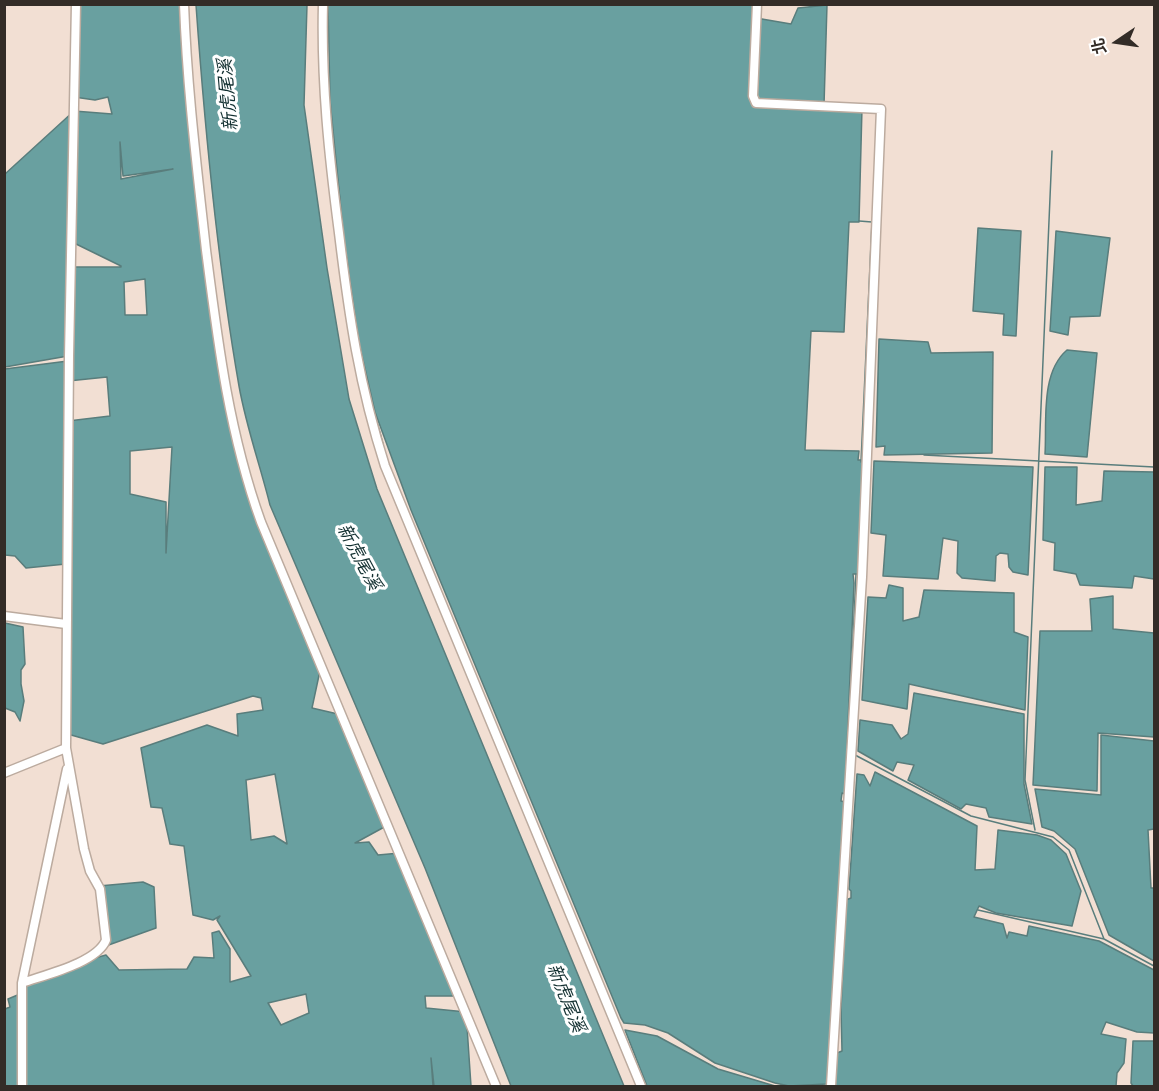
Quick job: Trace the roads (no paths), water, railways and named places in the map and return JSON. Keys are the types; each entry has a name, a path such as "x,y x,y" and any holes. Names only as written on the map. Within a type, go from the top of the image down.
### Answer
{"street":[{"path":"22,983 86,960 103,947 106,940 100,889 90,871 84,849 66,748 76,4"},
{"path":"184,4 193,142 219,354 236,447 261,522 496,1086"},
{"path":"323,4 323,100 350,321 366,408 385,466 641,1086"},
{"path":"757,4 753,96 756,103 881,109 862,566 831,1086"},
{"path":"4,616 66,624"},
{"path":"4,773 66,748"},
{"path":"22,1086 22,983 68,763"}],"water":[{"path":"755,4 756,18 791,24 798,8 827,5 824,105 862,108 859,222 849,222 844,332 811,331 805,450 859,451 858,460 863,460 858,574 853,574 845,794 842,793 841,801 845,802 827,1084 789,1086 715,1063 668,1033 645,1025 624,1023 621,1018 411,510 375,412 359,343 344,240 330,100 328,5"},
{"path":"76,5 184,5 196,165 234,437 260,519 321,666 312,708 342,715 388,825 355,843 369,842 378,855 400,853 459,996 425,996 426,1008 466,1012 471,1086 434,1086 431,1058 433,1086 5,1086 5,1009 10,1007 8,999 20,994 21,983 55,969 106,955 119,970 187,969 194,957 214,958 212,933 219,931 230,949 230,982 251,976 217,920 220,916 213,920 193,915 184,846 170,844 162,808 151,807 141,748 207,725 238,736 237,714 263,710 261,698 253,696 103,744 64,733 66,564 26,568 15,556 5,555 5,369 68,361 68,356 5,367 5,174 74,111 112,114 108,97 95,100 74,97","holes":["120,142 123,176 173,169 121,179","72,242 121,266 71,267","145,279 147,315 125,315 124,282","107,377 110,416 68,421 68,381","172,447 166,553 166,502 130,494 130,451","275,774 287,844 274,836 251,840 246,780","306,994 309,1013 281,1025 268,1003"]},
{"name":"新虎尾溪","path":"196,5 307,5 304,105 327,268 349,399 377,489 624,1086 511,1086 425,868 270,505 245,416 231,339 213,196"},
{"path":"978,228 1021,231 1016,336 1003,335 1004,314 973,311"},
{"path":"1056,231 1110,238 1100,316 1070,317 1068,335 1050,331"},
{"path":"879,339 928,342 931,353 993,352 992,453 884,455 885,446 876,447"},
{"path":"1067,350 1097,353 1087,457 1045,454 1049,385 1052,371"},
{"path":"874,461 1033,467 1028,575 1013,572 1009,567 1008,554 1000,553 996,556 995,581 962,578 957,573 958,541 943,538 938,579 883,576 886,535 871,533"},
{"path":"1045,467 1077,467 1076,505 1102,501 1104,471 1154,472 1154,579 1134,576 1132,588 1080,585 1076,574 1054,570 1055,543 1043,540"},
{"path":"889,585 903,588 903,621 919,617 924,590 1014,593 1014,632 1028,637 1025,710 909,684 907,709 862,700 868,597 886,598"},
{"path":"1113,596 1113,629 1154,633 1154,737 1098,733 1097,791 1033,785 1040,631 1092,631 1090,599"},
{"path":"5,623 23,627 25,664 21,670 21,684 24,701 20,721 15,712 5,708"},
{"path":"914,693 1024,714 1024,784 1032,824 989,817 986,808 966,804 961,809 908,780 914,765 897,762 893,771 858,751 860,720 892,725 901,739 908,734"},
{"path":"1101,735 1154,741 1154,829 1148,830 1151,888 1154,888 1154,961 1109,935 1075,849 1054,831 1042,827 1035,789 1101,795"},
{"path":"875,772 977,826 975,870 995,869 998,830 1037,835 1051,840 1066,854 1081,891 1072,926 996,913 979,906 974,917 1003,924 1007,938 1009,932 1027,936 1029,926 1099,941 1154,970 1154,1033 1137,1032 1106,1022 1101,1034 1126,1039 1124,1063 1117,1073 1116,1086 835,1086 837,1053 842,1051 841,1009 846,900 851,898 849,889 857,774 864,775 870,786"},
{"path":"143,882 154,887 156,928 103,947 99,886"},
{"path":"625,1030 657,1036 718,1069 775,1086 647,1086"},
{"path":"1133,1041 1154,1041 1154,1086 1133,1086 1131,1083"}],"waterway":[{"path":"331,127 340,200"},
{"path":"1035,830 1025,780 1052,151"},
{"path":"859,221 872,222 861,462"},
{"path":"347,258 349,277"},
{"path":"374,411 383,444"},
{"path":"924,455 1154,467"},
{"path":"388,463 613,1008"},
{"path":"849,729 856,574"},
{"path":"855,755 971,816 1053,837 1069,850 1104,939"},
{"path":"978,910 1104,939 1154,966"},
{"path":"827,1086 828,1066"}]}
